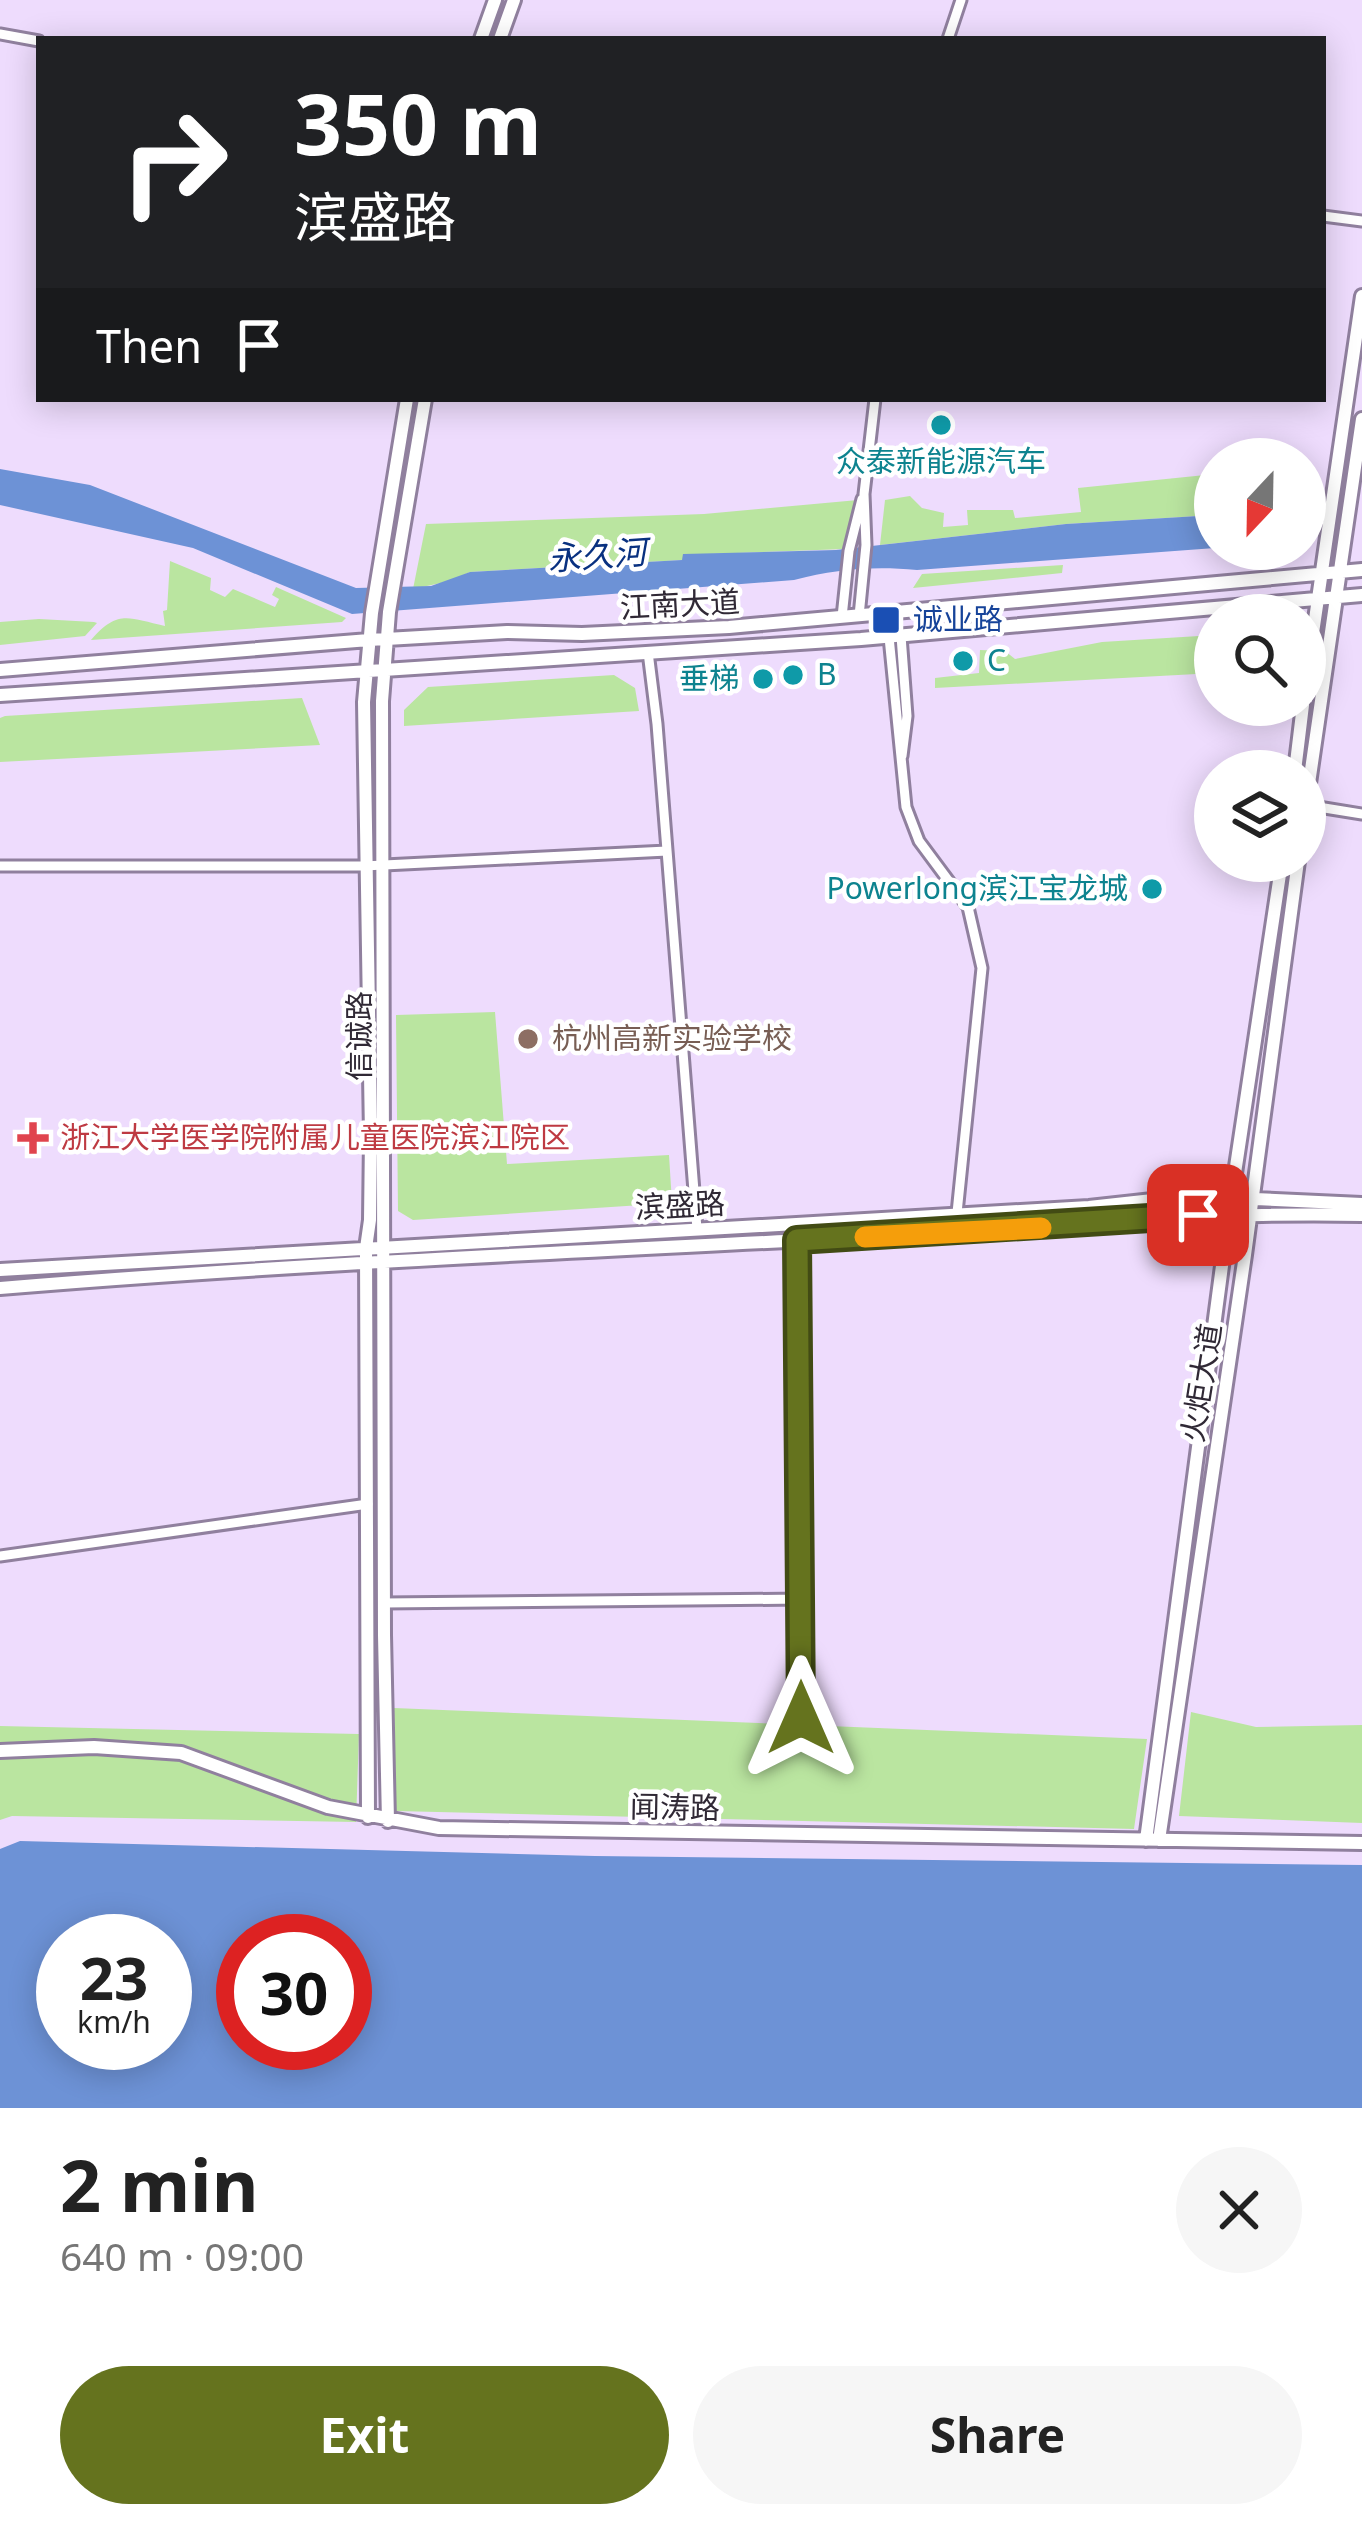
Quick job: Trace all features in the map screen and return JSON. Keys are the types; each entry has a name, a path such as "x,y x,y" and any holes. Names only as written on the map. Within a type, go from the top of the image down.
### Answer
{"main road":[{"path":"482,36 495,0"},
{"path":"501,36 514,0"},
{"path":"1317,594 1362,296"},
{"name":"信诚路","path":"368,1817 367,671 406,402"},
{"name":"信诚路","path":"388,1821 385,669 389,612 424,402"},
{"path":"1314,750 1362,419"},
{"name":"江南大道","path":"0,670 369,640 506,632 602,633 859,616 1362,570"},
{"name":"江南大道","path":"1326,598 1362,595"},
{"name":"江南大道","path":"0,695 895,636 1194,610"},
{"name":"火炬大道","path":"1152,1840 1229,1213 1279,882"},
{"name":"火炬大道","path":"1152,1840 1251,1213 1295,882"},
{"name":"滨盛路","path":"0,1270 1232,1196 1362,1204"},
{"name":"滨盛路","path":"0,1288 1031,1229 1229,1213 1362,1215"},
{"name":"闻涛路","path":"0,1751 94,1747 182,1753 328,1807 439,1828 1362,1843"}],"street":[{"path":"949,36 961,0"},
{"path":"0,34 36,40"},
{"path":"1326,216 1362,221"},
{"path":"859,616 866,535 864,494 875,402"},
{"path":"842,617 854,524 864,494"},
{"path":"895,636 897,738 907,807 919,841 968,907 982,968 957,1214"},
{"path":"648,652 697,1228"},
{"path":"1326,810 1362,814"},
{"path":"0,866 384,866 667,851"},
{"path":"797,1240 801,1718"},
{"path":"0,1556 368,1504"},
{"path":"384,1603 802,1598"}],"green space":[{"path":"1194,476 1194,516 1066,524 880,545 885,500 910,496 922,508 944,513 943,527 968,525 967,510 1013,510 1015,518 1081,512 1078,488"},
{"path":"858,500 845,549 683,555 683,560 470,572 413,589 426,524 704,514"},
{"path":"170,561 211,578 210,590 225,597 233,589 275,607 276,587 346,618 342,622 91,640 124,618 165,626"},
{"path":"1063,565 1062,573 913,588 922,574"},
{"path":"0,622 97,623 85,636 0,645"},
{"path":"1194,636 1194,674 935,688 935,678 979,673 980,650 1005,651 1015,659 1102,642"},
{"path":"614,675 635,688 639,711 404,726 404,710 428,687"},
{"path":"302,698 320,745 0,762 0,718 5,716"},
{"path":"495,1012 507,1164 669,1155 672,1203 413,1220 398,1211 396,1015"},
{"path":"394,1708 1147,1739 1134,1829 396,1811"},
{"path":"1191,1712 1256,1727 1362,1725 1362,1823 1179,1816"},
{"path":"0,1726 359,1734 356,1822 12,1816 0,1820"}],"water":[{"path":"0,469 90,485 356,588 431,586 470,572 682,560 683,554 836,550 1066,524 1194,516 1194,550 917,570 855,569 794,580 352,614 193,548 0,505"},
{"path":"20,1841 595,1856 1362,1865 1362,2108 0,2108 0,1849"}],"slow traffic":[{"path":"865,1237 1041,1228"}],"place":[{"name":"众泰新能源汽车","path":"941,425"},
{"name":"诚业路","path":"886,620"},
{"name":"C","path":"963,661"},
{"name":"B","path":"793,675"},
{"name":"垂梯","path":"763,679"},
{"name":"Powerlong滨江宝龙城","path":"1152,889"},
{"name":"杭州高新实验学校","path":"528,1039"},
{"name":"浙江大学医学院附属儿童医院滨江院区","path":"33,1138"}],"route":[{"path":"801,1718 797,1240 1198,1215"}],"water label":[{"name":"永久河","path":"597,555"}]}
